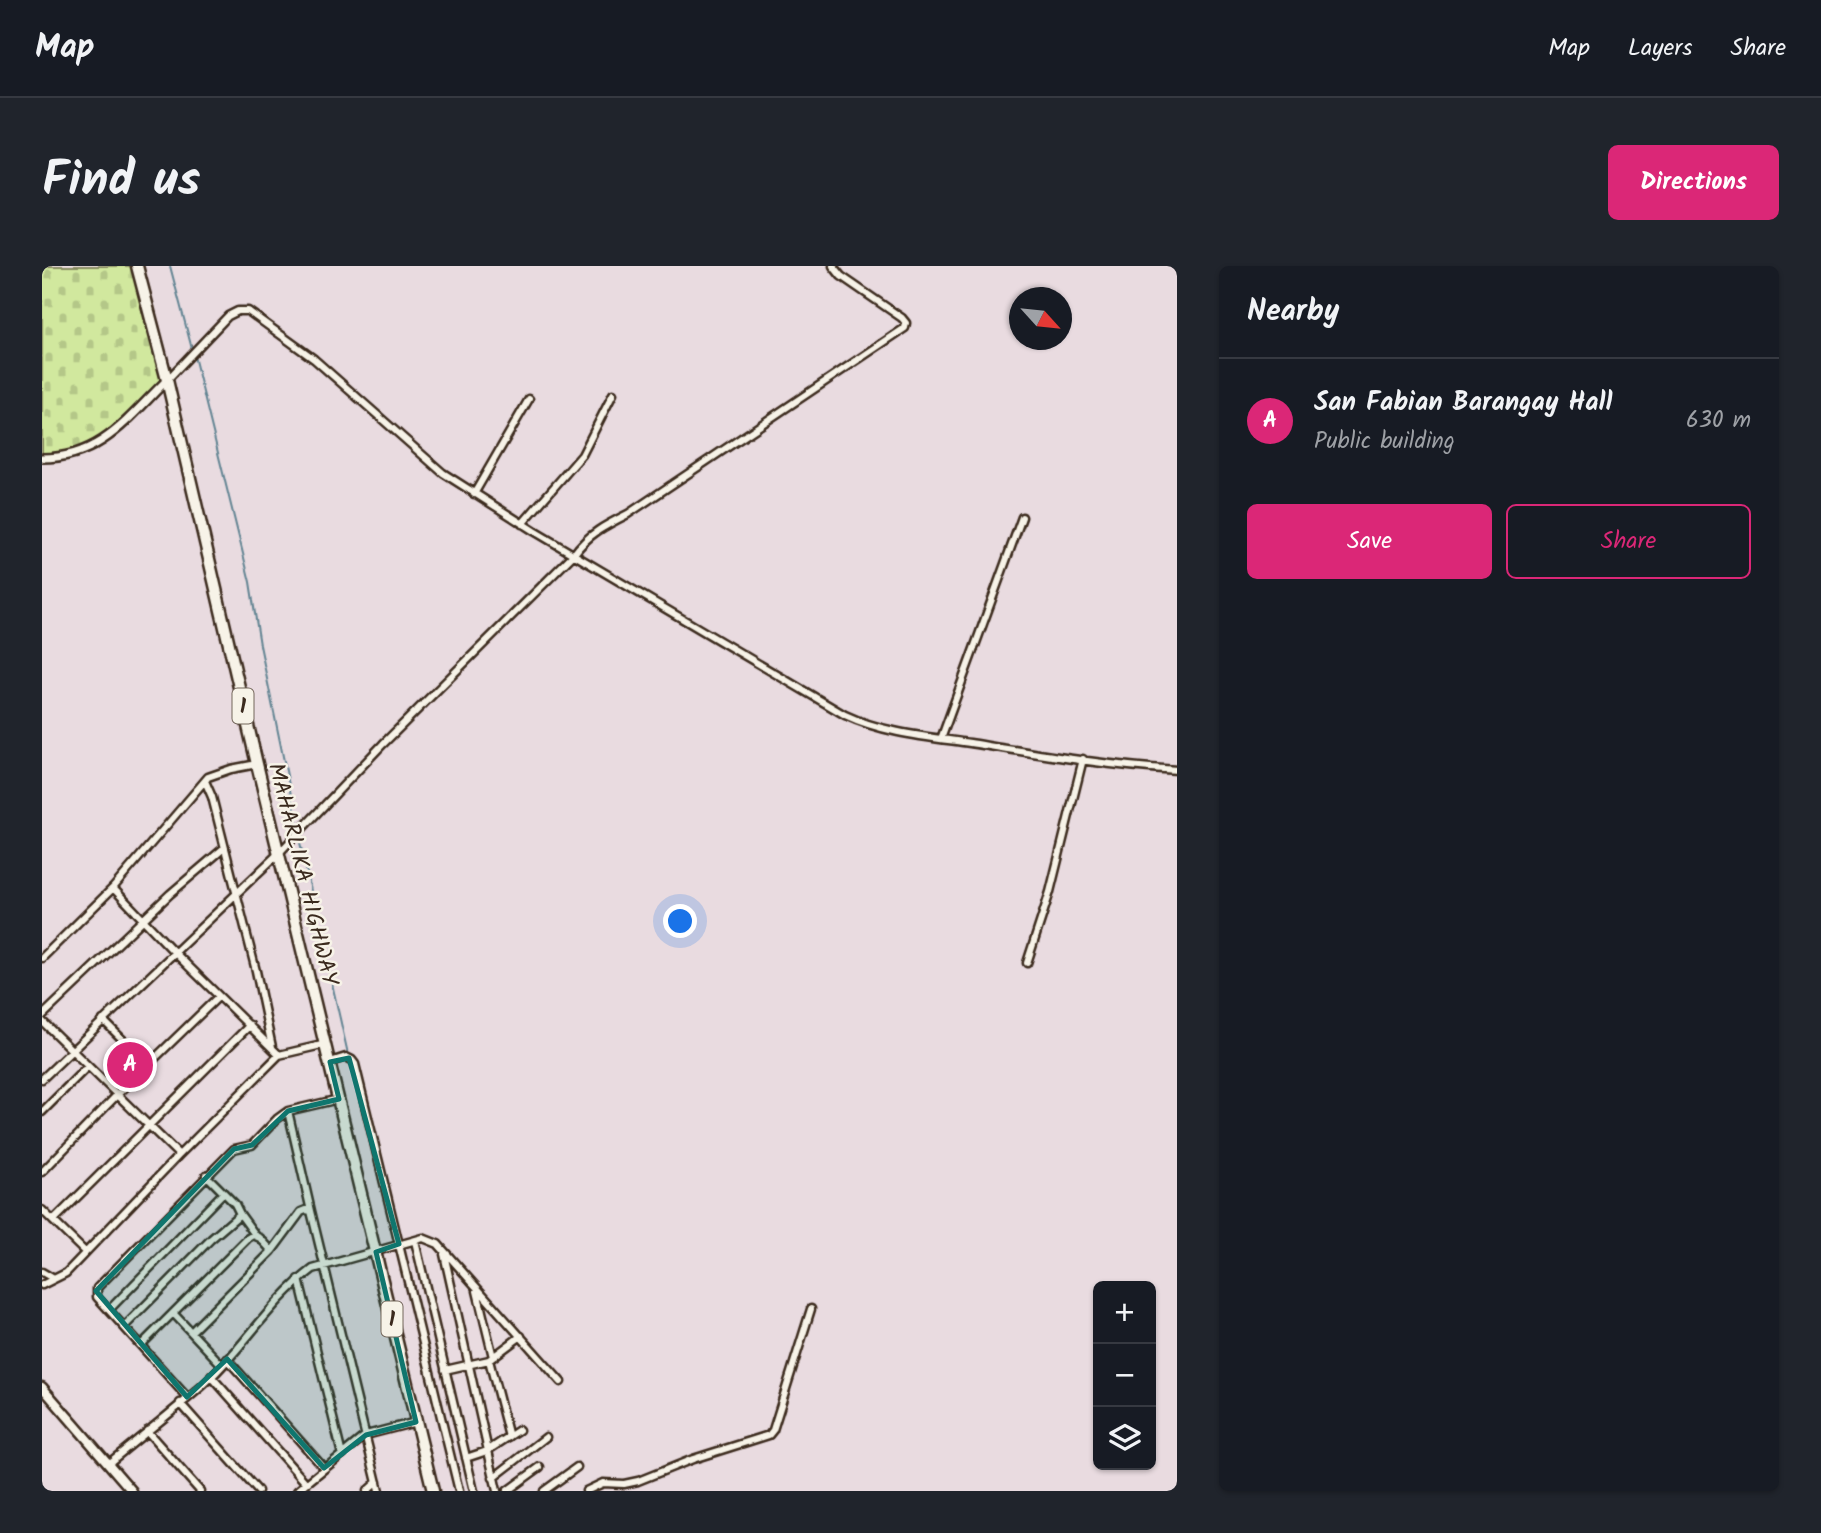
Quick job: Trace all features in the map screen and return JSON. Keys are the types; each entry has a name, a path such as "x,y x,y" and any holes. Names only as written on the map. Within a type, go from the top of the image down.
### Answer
{"highway":[{"name":"MAHARLIKA HIGHWAY","path":"137,266 167,380 433,1491"}],"main road":[{"path":"42,1387 109,1463 128,1489"}],"street":[{"path":"42,1079 279,853 383,744 574,555 583,541 600,528 628,514 905,328 906,323 902,318 841,276 833,266"},
{"path":"42,458 71,456 92,448 114,431 167,380 228,316 238,311 248,311 314,359 443,473 474,494 845,715 869,724 941,738 1121,766 1177,770"},
{"path":"522,524 582,455 613,394"},
{"path":"474,494 529,399"},
{"path":"941,738 1022,517"},
{"path":"1027,963 1050,892 1083,759"},
{"path":"42,958 113,888 205,781 214,774 257,764"},
{"path":"205,781 212,797 253,959 272,1047"},
{"path":"179,1155 42,1018 224,848"},
{"path":"113,888 279,1055"},
{"path":"42,1172 219,996"},
{"path":"103,1020 148,1065"},
{"path":"53,1221 250,1025"},
{"path":"42,1285 66,1273 279,1055 326,1044"},
{"path":"330,1062 346,1057 355,1064 459,1491"},
{"path":"42,1112 89,1066"},
{"path":"187,1397 97,1297 97,1288 234,1149 247,1147 255,1142 276,1119 288,1111 339,1099"},
{"path":"288,1111 379,1491"},
{"path":"206,1175 235,1204 256,1236 272,1251"},
{"path":"109,1310 223,1193"},
{"path":"42,1210 85,1252"},
{"path":"191,1332 272,1251 301,1212 311,1211"},
{"path":"125,1326 211,1239 240,1214"},
{"path":"142,1344 248,1238 256,1236"},
{"path":"109,1463 211,1376 299,1279 323,1265 415,1241 430,1239 444,1252 561,1382"},
{"path":"415,1241 474,1491"},
{"path":"444,1252 497,1491"},
{"path":"42,1272 54,1279"},
{"path":"299,1279 341,1454"},
{"path":"477,1289 509,1437"},
{"path":"586,1491 603,1483 624,1484 638,1481 693,1459 769,1436 774,1430 811,1309"},
{"path":"173,1313 224,1362 324,1468"},
{"path":"445,1370 491,1359 521,1336"},
{"path":"211,1376 306,1483"},
{"path":"180,1404 258,1491"},
{"path":"297,1491 366,1435 416,1422"},
{"path":"466,1458 487,1451 519,1430"},
{"path":"147,1431 200,1491"},
{"path":"494,1478 546,1437"},
{"path":"507,1491 540,1467"},
{"path":"544,1491 577,1467"},
{"path":"367,1491 377,1482"}],"highlighted area":[{"path":"349,1058 399,1244 376,1252 416,1422 366,1435 324,1468 227,1359 187,1397 96,1291 234,1149 252,1145 288,1111 339,1099 330,1062"}],"green space":[{"path":"42,266 131,266 162,379 126,416 95,441 76,451 47,455 42,455"}],"waterway":[{"path":"170,266 192,349"},
{"path":"194,356 250,582 260,645 298,829"},
{"path":"299,838 348,1054"},
{"path":"350,1062 394,1241"},
{"path":"396,1250 416,1327"}],"place":[{"name":"San Fabian Barangay Hall","path":"130,1065"}]}
